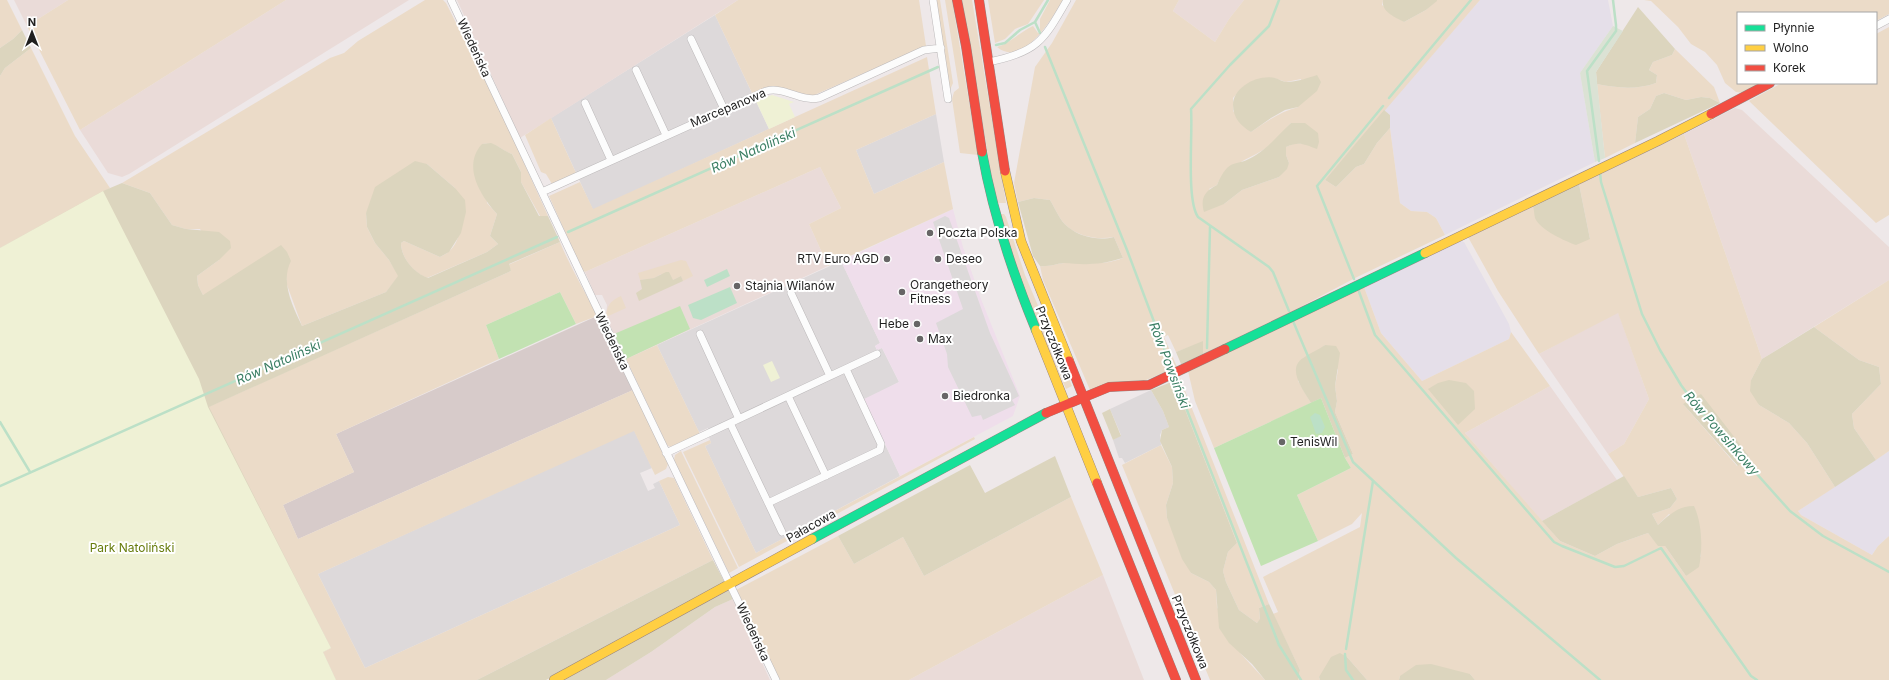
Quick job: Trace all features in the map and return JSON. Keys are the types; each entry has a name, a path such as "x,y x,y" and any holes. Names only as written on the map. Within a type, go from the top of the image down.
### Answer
{"main road":[{"name":"Przyczółkowa","path":"957,0 965,42 977,125 994,210 1012,269 1176,680"},
{"name":"Przyczółkowa","path":"979,0 1006,179 1015,222 1029,263 1196,680"},
{"name":"Pałacowa","path":"554,680 1042,414 1065,403 1117,385 1149,385 1178,372 1658,140 1768,84"},
{"path":"994,210 1003,209 1008,211 1015,222"}],"street":[{"name":"Wiedeńska","path":"451,0 666,453 731,584 776,680"},
{"path":"933,0 948,99"},
{"path":"988,62 1017,56 1034,47 1050,29 1067,0"},
{"path":"1877,25 1889,18"},
{"path":"691,38 724,109"},
{"name":"Marcepanowa","path":"542,192 771,89 802,99 810,100 819,98 924,50 941,48"},
{"path":"636,70 666,135"},
{"path":"585,103 611,160"},
{"path":"790,292 830,376"},
{"path":"700,334 739,419"},
{"path":"666,453 877,354"},
{"path":"768,503 878,451 881,446 846,369"},
{"path":"788,396 826,476"},
{"path":"730,423 782,532"}],"shaded area":[{"path":"0,0 7,0 22,30 13,39 0,48"},
{"path":"14,0 68,0 27,26"},
{"path":"68,0 286,0 80,130 27,26"},
{"path":"286,0 409,0 129,174 122,177 108,173 80,130"},
{"path":"425,0 443,0 446,3 499,108 548,216 540,216 521,182 521,172 512,154 492,144 482,144 487,203 497,214 490,236 498,244 487,252 427,278 417,273 409,264 403,254 401,243 404,241 440,257 449,251 455,244 460,227 455,188 427,164 366,213 367,227 375,243 389,260 399,276 386,292 302,326 287,285 286,270 203,295 198,285 197,276 219,260 200,229 186,229 172,225 150,193 122,183 330,58 344,53 358,41"},
{"path":"457,0 738,0 520,138"},
{"path":"738,0 919,0 926,46 812,96 803,96 784,89 772,87 752,93 715,15"},
{"path":"936,0 940,0 953,83 950,90"},
{"path":"945,0 952,0 978,155 960,153 952,99 954,92 959,88"},
{"path":"962,0 972,0 1006,203 996,203"},
{"path":"988,0 1044,0 1028,24 1015,29 1005,39 995,43"},
{"path":"1050,0 1063,0 1044,29 1036,38 1026,47 1017,51 1007,52 997,47 1033,26 1038,33 1040,33 1040,19"},
{"path":"1076,0 1179,0 1173,11 1215,42 1229,19 1244,0 1383,0 1382,5 1404,22 1426,10 1437,0 1480,0 1325,180 1336,187 1356,167 1364,164 1377,143 1390,128 1400,203 1411,211 1427,212 1436,218 1445,235 1203,354 1203,342 1176,352 1168,335 1164,337 1177,367 1139,383 1090,390 1043,280 1040,266 1064,263 1102,263 1123,258 1114,237 1090,237 1078,233 1068,227 1050,200 1034,198 1018,202 1014,183 1035,67 1052,43","holes":["1274,78 1286,82 1301,79 1298,107 1279,114 1251,132 1233,111 1233,98 1243,87","1291,123 1304,144 1295,143 1286,147 1286,155 1289,163 1279,177 1242,190 1224,204 1209,189 1217,185 1227,171 1271,144"]},
{"path":"1179,0 1244,0 1229,19 1215,42 1173,11"},
{"path":"1480,0 1608,0 1613,26 1580,73 1595,162 1445,235 1436,218 1427,212 1411,211 1400,203 1390,128 1390,115 1384,110"},
{"path":"1644,0 1889,0 1889,14 1877,20 1877,12 1737,12 1737,84 1760,84 1744,93 1736,92 1725,83 1717,65 1705,52 1691,44 1678,27 1651,1"},
{"path":"715,15 769,129 593,210 551,118"},
{"path":"1613,26 1623,31 1596,72 1605,158 1595,162 1580,73"},
{"path":"1889,27 1889,215 1876,223 1749,101 1780,84 1877,84 1877,33"},
{"path":"31,48 75,136 110,188 0,248 0,76 5,68"},
{"path":"1675,49 1714,87 1720,103 1710,98 1701,97 1686,100 1664,93 1656,96 1650,109 1638,117 1635,143 1605,158 1597,84 1626,88 1641,87 1656,83 1657,75 1649,70 1653,62 1672,55"},
{"path":"927,57 936,114 856,150 874,194 944,162 953,209 828,266 809,224 841,208 820,167 585,272 582,270 549,196 580,182 593,209"},
{"path":"1735,108 1742,110 1889,247 1889,280 1762,359 1684,134"},
{"path":"936,114 944,162 874,194 856,150"},
{"path":"551,118 576,173 552,184 546,174 541,172 525,135"},
{"path":"1684,134 1762,359 1751,380 1759,405 1789,423 1807,443 1835,487 1798,511 1801,515 1872,555 1878,546 1889,536 1889,680 1475,680 1470,674 1400,676 1399,680 1367,680 1347,657 1319,677 1320,680 1298,680 1300,670 1273,614 1278,612 1263,577 1360,527 1362,513 1352,524 1318,541 1297,495 1351,468 1345,458 1353,454 1335,412 1337,401 1335,386 1338,370 1325,345 1317,352 1303,358 1298,381 1311,403 1214,448 1195,401 1188,371 1364,287 1381,333 1422,381 1509,339 1511,332 1550,386 1465,433 1560,541 1595,556 1617,544 1648,533 1658,545 1665,546 1686,576 1701,556 1700,536 1669,514 1658,525 1652,514 1670,508 1677,499 1671,488 1638,497 1608,454 1624,444 1649,399 1618,313 1539,354 1498,291 1468,237 1533,205 1590,239 1579,184","holes":["1683,404 1749,456 1737,466"]},
{"path":"820,167 841,208 809,224 828,266 626,359 606,317 607,305 602,295 595,295 585,272"},
{"path":"953,209 963,247 981,299 1020,396 1013,416 900,476 864,399 899,382 882,348 877,350 875,346 880,343 841,261"},
{"path":"1000,214 1004,214 1006,217 1025,275 1072,386 1066,389 1020,281"},
{"path":"945,216 949,218 990,333 1019,396 1012,400 1015,405 983,420 981,415 972,417 948,367 947,354 936,323 963,309 933,222"},
{"path":"1457,240 1464,242 1509,324 1511,332 1509,339 1422,381 1381,333 1364,287"},
{"path":"560,242 568,261 597,316 576,324 560,292 486,325 499,359 336,434 354,472 283,505 298,539 633,390 668,464 666,469 655,475 634,431 318,574 365,668 680,525 659,481 668,477 674,478 713,560 477,680 336,680 323,652 331,648 208,407 511,271 508,265"},
{"path":"681,260 686,261 693,276 683,281 681,276 673,280 661,274 654,278 640,280 638,273"},
{"path":"841,261 880,343 875,346 877,350 882,348 899,382 864,400 900,476 756,553 705,446 711,443 709,437 712,436 708,428 699,432 657,345"},
{"path":"727,269 730,276 707,287 704,280"},
{"path":"1889,280 1889,451 1876,460 1854,428 1852,414 1881,384 1879,367 1859,360 1814,327"},
{"path":"730,287 737,303 701,320 693,318 688,305"},
{"path":"560,292 576,324 499,359 486,325"},
{"path":"621,296 626,308 606,317 607,309 610,304"},
{"path":"680,306 690,329 626,359 614,334"},
{"path":"1618,312 1649,399 1624,444 1608,454 1539,354"},
{"path":"597,316 633,390 298,539 283,505 354,472 336,434"},
{"path":"657,345 700,434 670,447 667,445 626,359"},
{"path":"1180,378 1269,604 1259,608 1260,620 1257,623 1239,610 1226,582 1223,571 1228,552 1237,543 1174,381"},
{"path":"1550,386 1617,480 1542,521 1465,433"},
{"path":"1151,390 1163,411 1169,427 1162,430 1160,435 1161,445 1125,463 1122,458 1119,458 1113,440 1121,435 1110,409"},
{"path":"1321,398 1345,458 1351,468 1297,495 1318,541 1261,566 1214,448"},
{"path":"1315,413 1320,415 1325,427 1322,433 1316,434 1310,417"},
{"path":"634,430 652,468 640,473 648,491 655,488 653,484 659,481 680,525 365,668 318,574"},
{"path":"974,437 975,439 739,567 683,452 710,440 711,443 705,446 756,553"},
{"path":"1161,445 1172,467 1173,483 1166,505 1167,518 1191,573 1209,582 1216,590 1217,607 1241,654 1265,680 1210,680 1122,465"},
{"path":"681,451 738,568 729,573 674,460 675,455"},
{"path":"1889,451 1889,536 1878,546 1872,555 1801,515 1798,511"},
{"path":"1071,497 1103,575 909,680 779,680 736,590 838,536 854,564 903,537 924,576"},
{"path":"1103,575 1144,680 909,680"},
{"path":"733,599 770,680 606,680 651,652 715,607"}],"green space":[{"path":"1383,0 1437,1 1426,10 1404,22 1386,11"},
{"path":"1638,7 1675,49 1672,55 1653,62 1649,70 1657,75 1656,83 1641,87 1626,88 1597,84 1596,72"},
{"path":"22,30 31,48 5,68 0,76 0,48 13,39"},
{"path":"1317,75 1321,82 1317,91 1298,107 1285,110 1251,132 1241,124 1234,114 1233,105 1237,93 1242,87 1254,80 1268,77 1291,82"},
{"path":"1664,93 1686,100 1701,97 1710,98 1720,103 1635,143 1638,117 1650,109 1656,96"},
{"path":"772,95 794,102 789,104 795,117 769,129 756,101"},
{"path":"1384,110 1390,115 1390,128 1377,143 1364,164 1356,167 1336,187 1325,180"},
{"path":"1291,123 1305,123 1318,133 1319,142 1317,149 1302,144 1294,144 1286,147 1286,155 1289,163 1287,169 1279,177 1242,190 1224,204 1204,212 1204,196 1209,190 1217,185 1226,170 1234,164 1256,155 1270,144"},
{"name":"Park Natoliński","path":"491,143 512,154 521,172 521,182 539,216 548,216 560,242 509,264 511,271 209,407 331,648 323,652 336,680 0,680 0,248 103,191 122,183 150,193 172,225 186,229 219,232 230,241 231,248 219,260 197,276 198,285 203,295 281,245 287,252 291,261 288,269 287,286 295,311 302,326 386,292 398,276 389,260 375,243 367,227 366,213 375,187 415,161 427,164 455,188 465,200 466,212 461,233 449,252 440,257 404,241 401,243 403,254 413,269 428,278 487,252 498,244 490,236 497,214 485,198 473,171 476,153 482,144"},
{"path":"1579,184 1590,239 1576,245 1542,227 1535,218 1533,205"},
{"name":"Park Natoliński","path":"103,191 199,379 208,407 331,648 323,652 336,680 0,680 0,248"},
{"path":"1034,198 1050,200 1068,227 1084,236 1102,239 1114,237 1123,258 1098,263 1064,263 1040,266 1033,256 1018,202"},
{"path":"669,272 673,280 681,276 683,281 639,301 636,293 642,289 640,280 654,278"},
{"path":"1814,327 1859,360 1879,367 1881,384 1852,414 1854,428 1876,460 1835,487 1807,443 1789,423 1759,405 1750,391 1751,380 1762,359"},
{"path":"1203,341 1203,354 1184,364 1181,364 1176,352"},
{"path":"1325,345 1336,346 1340,353 1335,386 1337,401 1335,412 1353,454 1345,458 1321,398 1311,403 1296,374 1298,363 1303,358"},
{"path":"772,361 780,378 771,382 763,365"},
{"path":"1449,380 1466,383 1474,391 1475,409 1458,425 1428,389 1438,383"},
{"path":"1174,381 1237,543 1228,552 1223,571 1226,582 1239,610 1257,623 1260,619 1259,608 1269,604 1300,670 1298,680 1265,680 1252,664 1229,643 1219,628 1216,590 1209,582 1191,573 1182,559 1167,518 1166,505 1173,483 1172,467 1160,441 1162,430 1169,427 1163,411 1151,390"},
{"path":"1701,394 1749,456 1738,466 1683,404"},
{"path":"1110,409 1121,436 1113,440 1102,413"},
{"path":"1055,456 1071,497 924,576 903,537 854,564 838,536 970,465 985,493"},
{"path":"1624,476 1638,497 1671,488 1677,499 1670,508 1652,514 1658,525 1678,509 1694,506 1699,520 1701,536 1699,567 1686,576 1665,546 1658,546 1648,533 1617,544 1595,556 1560,541 1542,521"},
{"path":"713,560 725,583 546,680 477,680"},
{"path":"728,589 733,599 715,607 651,652 606,680 561,680"},
{"path":"1340,653 1347,657 1367,680 1320,680 1319,677 1331,657"},
{"path":"1431,664 1470,674 1475,680 1399,680 1400,676 1416,665"}],"waterway":[{"name":"Rów Natoliński","path":"996,45 1005,43 1020,30 1035,22 1048,0"},
{"path":"1279,0 1269,26 1230,65 1191,109 1191,182 1194,208 1198,217 1269,267 1273,272 1289,311"},
{"path":"1389,98 1471,0"},
{"name":"Rów Powsinkowy","path":"1599,161 1587,71 1616,31 1613,0"},
{"path":"1035,22 1040,33"},
{"name":"Rów Powsiński","path":"1045,47 1127,250 1173,372"},
{"name":"Rów Natoliński","path":"568,232 938,67"},
{"path":"1354,279 1317,186 1383,106"},
{"name":"Rów Powsinkowy","path":"1600,172 1601,182 1642,314 1660,350 1681,385 1698,408 1790,511 1823,536 1889,572"},
{"path":"1207,348 1210,227"},
{"name":"Rów Natoliński","path":"0,486 557,237"},
{"path":"1358,289 1375,335 1554,542 1615,567 1624,566 1661,548 1751,676 1757,680"},
{"path":"1293,321 1353,462 1456,558 1600,680"},
{"name":"Rów Powsiński","path":"1174,377 1279,645 1301,680"},
{"path":"0,422 30,472"},
{"path":"1346,649 1373,481"},
{"path":"1345,654 1346,670 1353,680"}],"traffic: fast":[{"path":"982,152 986,175 1004,242 1036,330"},
{"path":"1225,349 1425,253"},
{"path":"812,539 1046,413"}],"traffic: slow":[{"path":"1425,253 1711,114"},
{"path":"1005,171 1021,241 1069,361"},
{"path":"1036,330 1097,483"},
{"path":"554,680 812,539"}],"traffic: jam":[{"path":"957,0 966,46 982,152"},
{"path":"979,0 1005,171"},
{"path":"1711,114 1768,84"},
{"path":"1046,413 1109,387 1149,385 1225,349"},
{"path":"1069,361 1196,680"},
{"path":"1097,483 1176,680"}],"place":[{"name":"Poczta Polska","path":"930,233"},
{"name":"RTV Euro AGD","path":"887,259"},
{"name":"Deseo","path":"938,259"},
{"name":"Stajnia Wilanów","path":"737,286"},
{"name":"Orangetheory Fitness","path":"902,292"},
{"name":"Hebe","path":"917,324"},
{"name":"Max","path":"920,339"},
{"name":"Biedronka","path":"945,396"},
{"name":"TenisWil","path":"1282,442"}]}
